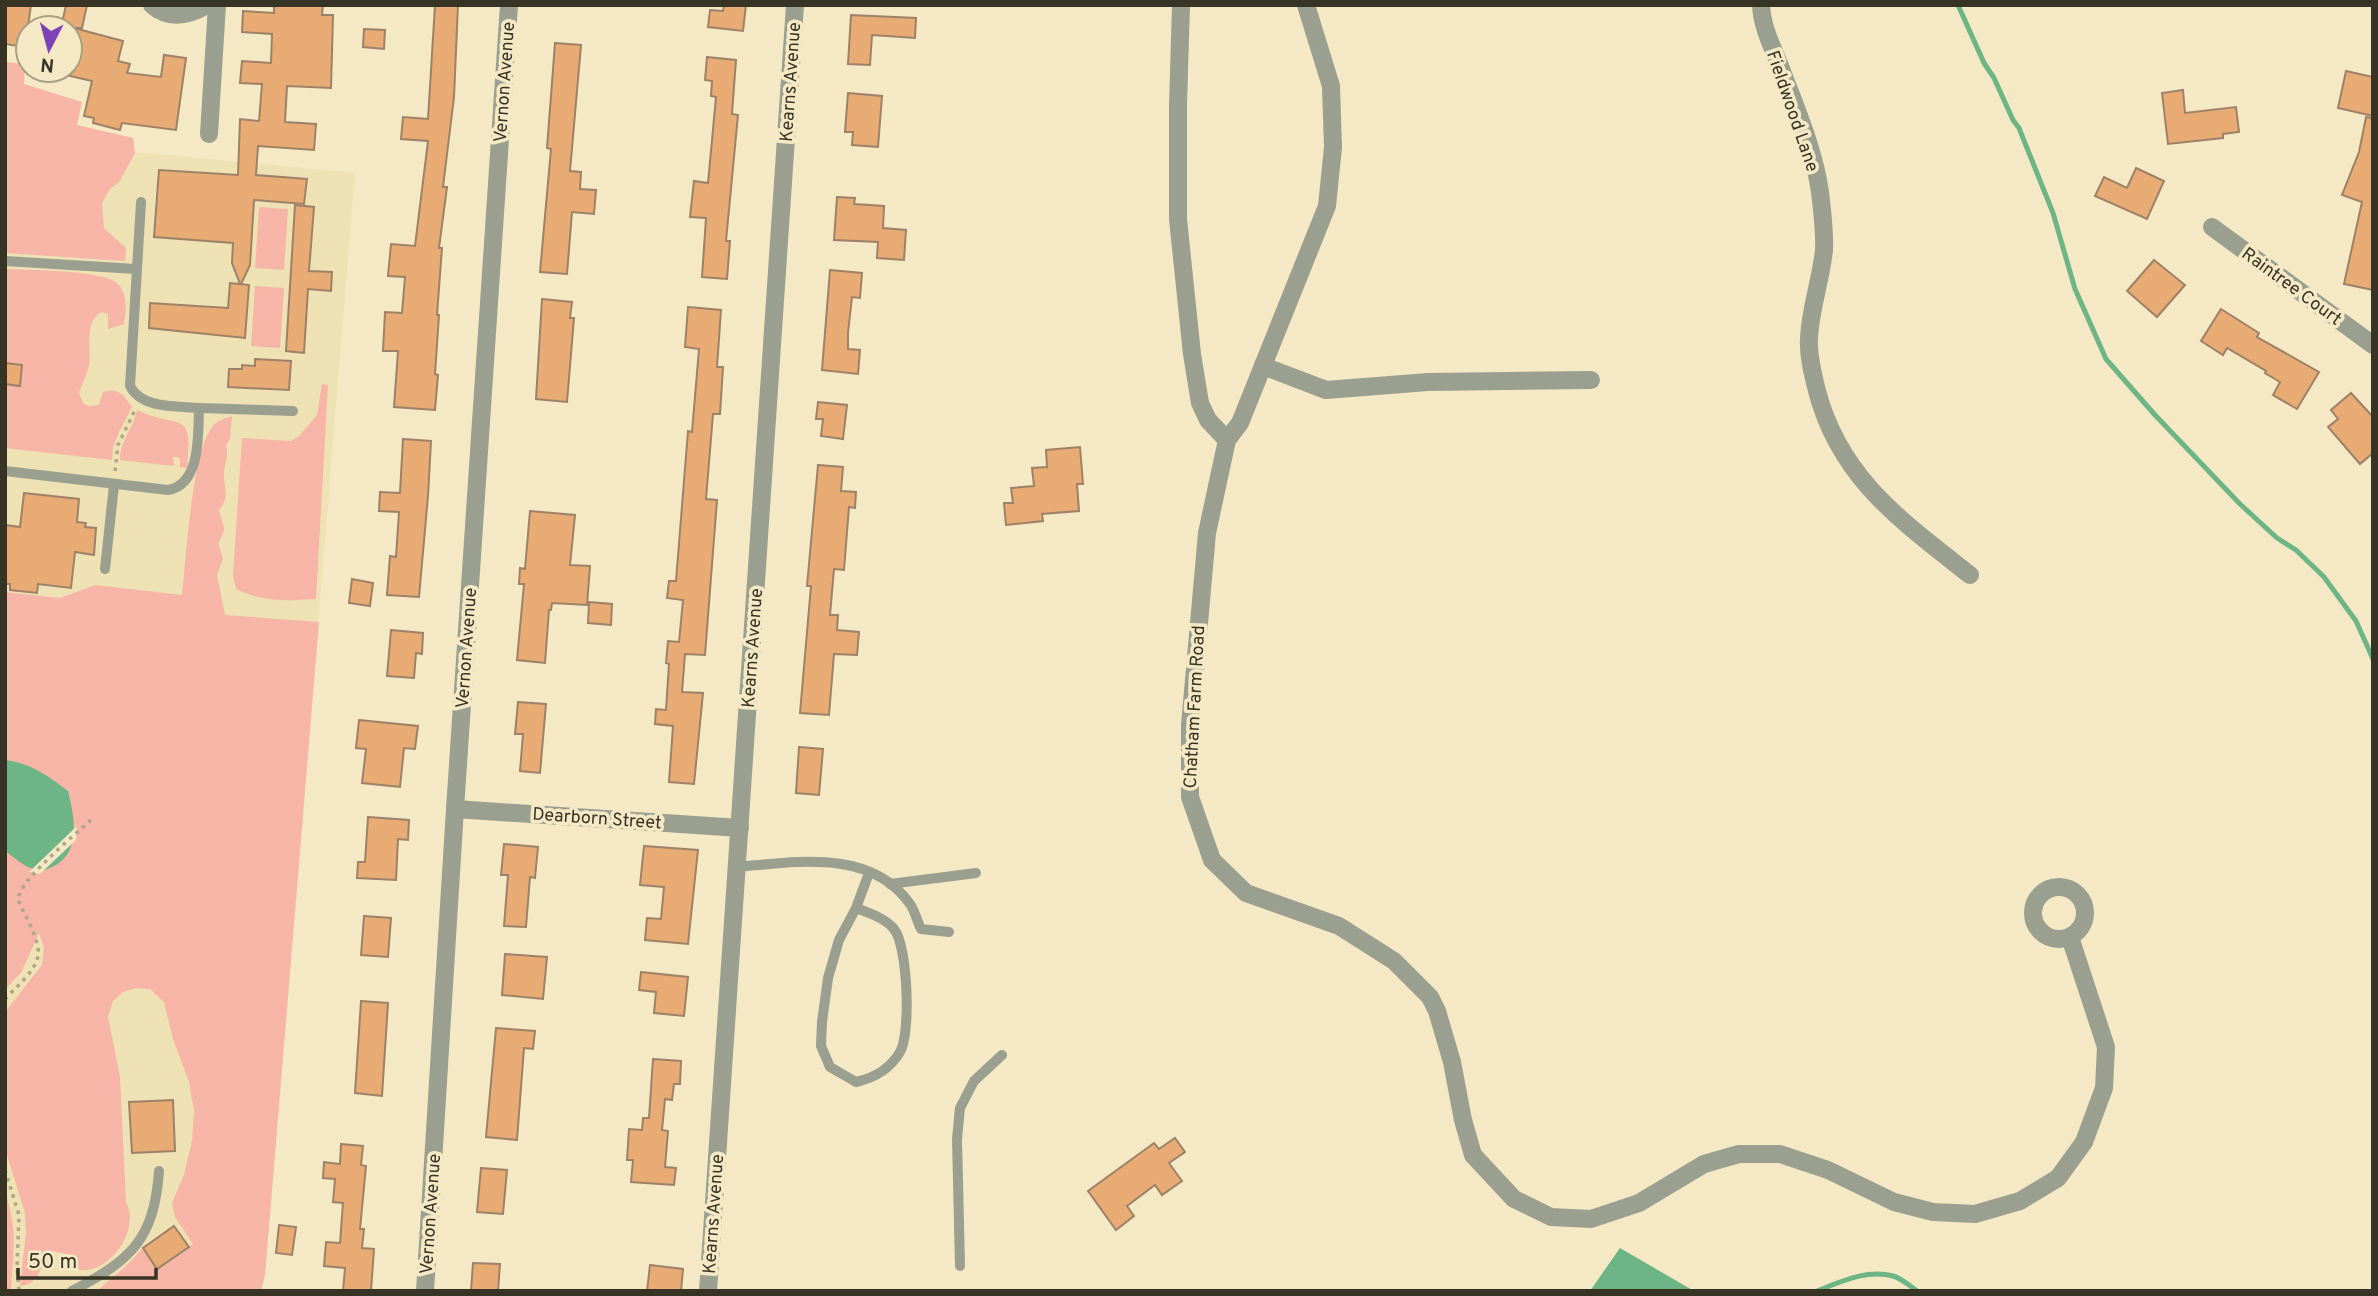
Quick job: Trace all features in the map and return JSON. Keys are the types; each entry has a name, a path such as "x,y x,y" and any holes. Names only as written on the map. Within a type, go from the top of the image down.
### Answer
{"street":[{"path":"152,5 160,12 176,15 194,13 207,5"},
{"path":"209,134 216,5"},
{"name":"Vernon Avenue","path":"425,1291 509,5"},
{"name":"Kearns Avenue","path":"708,1291 796,5"},
{"path":"1181,5 1178,219 1192,354 1200,403 1208,420 1227,440"},
{"name":"Chatham Farm Road","path":"1306,5 1331,86 1333,147 1327,206 1240,423 1227,440 1208,533 1190,725 1190,797 1212,860 1246,893 1339,926 1394,961 1430,997 1437,1011 1452,1062 1473,1155 1514,1199 1551,1217 1591,1219 1639,1203 1704,1164 1739,1154 1780,1154 1828,1170 1894,1202 1933,1213 1975,1214 2020,1201 2058,1178 2084,1142 2104,1088 2106,1047 2070,937"},
{"name":"Fieldwood Lane","path":"1761,5 1767,36 1812,158 1820,191 1824,249 1808,340 1812,373 1821,406 1851,467 1872,493 1909,527 1970,575"},
{"name":"Raintree Court","path":"2212,228 2373,345"},
{"path":"1263,366 1326,390 1428,382 1591,380"},
{"name":"Dearborn Street","path":"455,809 740,828"}],"lane":[{"path":"141,202 129,377 134,394 155,404 293,411"},
{"path":"5,261 136,268"},
{"path":"5,471 168,490 182,485 190,474 198,441 199,408"},
{"path":"105,569 114,485"},
{"path":"737,867 820,860 845,864 884,878 910,904 921,929 949,932"},
{"path":"856,908 877,917 895,930 902,952 906,1026 901,1050 889,1066 869,1079 856,1082 830,1067 821,1046 828,978 839,940 856,908 869,873"},
{"path":"890,884 976,873"},
{"path":"960,1266 957,1139 960,1108 974,1081 1002,1055"},
{"path":"72,1291 125,1258 141,1240 156,1204 159,1171"}],"path":[{"path":"114,485 118,446 141,399"},
{"path":"5,999 38,958 37,943 18,900 18,894 32,876 91,820"},
{"path":"5,1170 19,1215 19,1291"}],"shaded area":[{"path":"5,62 14,63 14,84 24,84 82,102 77,125 133,138 135,153 120,181 110,189 102,203 104,228 126,248 125,261 5,253"},
{"path":"135,152 355,173 265,1275 261,1291 5,1291 5,156 120,181"},
{"path":"259,207 288,209 284,270 255,268"},
{"path":"5,269 96,275 121,287 125,303 124,324 108,329 108,314 102,312 92,322 89,365 79,393 83,403 88,406 99,405 103,392 117,392 123,395 132,407 113,447 112,460 5,448"},
{"path":"255,286 284,288 280,348 251,346"},
{"path":"322,384 328,385 316,599 275,600 246,593 236,589 233,575 242,438 291,441 299,436 317,415"},
{"path":"137,410 173,421 185,428 189,449 187,468 180,467 178,457 173,457 174,466 120,460 122,447"},
{"path":"232,416 230,439 226,445 225,497 219,510 224,529 218,543 223,559 217,575 225,615 319,622 265,1275 261,1291 97,1291 143,1248 157,1269 193,1244 175,1217 172,1203 184,1175 192,1141 194,1111 189,1082 173,1039 164,1002 150,989 136,988 123,992 113,1001 108,1017 120,1077 126,1202 130,1222 128,1232 110,1259 92,1269 70,1268 72,1255 46,1250 36,1278 20,1286 26,1232 25,1213 7,1155 5,1012 42,965 44,948 39,933 21,973 5,989 5,592 60,598 95,585 182,595 191,506 200,457 213,426"},
{"path":"5,760 31,767 68,791 74,822 72,842 63,859 49,869 29,868 5,851"},
{"path":"5,1192 13,1229 11,1291 5,1291"},
{"path":"1620,1248 1694,1291 1590,1291"}],"pier":[{"path":"77,826 76,840 40,874 29,872"}],"building":[{"path":"5,5 31,5 30,14 14,14 14,45 5,44"},
{"path":"66,5 87,5 84,19 84,14 64,14"},
{"path":"274,5 323,5 322,15 333,15 331,88 287,86 285,122 316,124 314,150 258,146 256,175 307,179 304,204 254,200 250,265 241,284 249,285 245,338 149,328 150,303 228,308 230,283 240,284 232,263 233,243 154,237 159,170 238,175 240,119 259,121 262,84 240,83 242,61 271,63 272,34 242,32 243,11 274,13"},
{"path":"435,5 458,5 454,97 443,187 447,187 439,248 442,248 437,315 435,374 438,375 435,410 394,407 398,351 383,351 385,312 402,313 405,277 388,276 391,244 415,246 428,141 401,139 403,117 428,119"},
{"path":"724,5 746,5 743,31 708,27 710,10 723,11"},
{"path":"851,15 916,18 915,38 872,35 870,65 848,64"},
{"path":"364,29 385,30 384,49 363,47"},
{"path":"84,31 123,41 118,61 130,64 127,73 161,77 164,55 186,58 176,130 122,123 120,130 93,123 94,118 84,116 92,81 84,79"},
{"path":"555,43 581,45 570,171 581,172 580,189 596,190 594,214 572,212 567,274 540,272 551,149 547,148"},
{"path":"707,57 736,60 732,114 738,115 726,241 730,241 727,279 702,277 706,218 690,217 694,181 708,183 716,97 711,96 712,81 705,80"},
{"path":"2346,71 2373,77 2373,116 2338,108"},
{"path":"2183,90 2185,113 2236,107 2239,132 2223,134 2223,138 2168,144 2162,93"},
{"path":"848,93 882,96 878,147 852,145 853,132 845,132"},
{"path":"2366,117 2373,118 2373,290 2344,284 2362,202 2342,195 2359,152"},
{"path":"2136,168 2164,181 2147,219 2095,196 2104,177 2127,188"},
{"path":"837,197 855,198 854,204 884,206 883,228 906,230 904,260 877,258 878,242 834,240"},
{"path":"295,205 314,207 309,271 332,272 331,291 308,289 304,353 286,351"},
{"path":"2154,260 2185,285 2157,317 2127,291"},
{"path":"830,270 862,273 860,298 852,297 848,333 848,349 860,350 858,374 822,370"},
{"path":"542,299 572,302 570,318 574,318 567,402 536,399"},
{"path":"688,307 721,310 717,367 723,367 720,414 713,414 706,499 717,500 705,655 685,654 682,692 703,693 694,784 669,782 673,726 655,724 656,709 666,710 668,641 679,642 683,600 667,598 669,581 676,581 688,431 692,432 699,349 685,347"},
{"path":"2221,309 2259,333 2257,337 2319,372 2297,409 2273,395 2280,382 2265,373 2266,371 2227,348 2223,355 2201,341"},
{"path":"255,359 291,361 289,390 228,387 229,369 242,369 242,365 255,366"},
{"path":"5,363 22,365 20,386 5,384"},
{"path":"2351,393 2373,417 2373,453 2360,464 2328,427 2338,419 2331,410"},
{"path":"818,402 847,405 843,439 821,436 823,419 816,419"},
{"path":"403,439 431,441 419,597 387,595 390,556 396,557 399,512 379,511 380,492 400,493"},
{"path":"1080,447 1083,484 1077,484 1079,511 1042,514 1043,521 1006,525 1004,503 1013,503 1011,488 1034,486 1032,468 1047,467 1046,450"},
{"path":"818,465 843,467 841,491 856,492 855,508 849,507 844,570 834,569 830,615 838,615 837,630 859,632 857,655 834,654 829,715 800,713 811,586 807,586"},
{"path":"24,493 79,499 77,522 86,523 85,527 96,528 94,555 75,552 71,588 38,584 37,593 10,590 10,584 5,584 5,525 20,527"},
{"path":"530,511 575,515 570,565 590,566 587,605 552,603 549,610 545,663 517,660 524,584 519,584 520,568 525,569"},
{"path":"352,579 373,583 370,606 349,603"},
{"path":"589,602 612,604 611,625 588,623"},
{"path":"391,630 423,633 422,654 416,653 414,678 387,676"},
{"path":"518,702 546,704 540,773 520,771 523,734 515,734"},
{"path":"359,720 418,726 415,749 404,748 400,787 362,783 366,749 356,748"},
{"path":"799,747 823,749 819,795 796,793"},
{"path":"368,817 409,820 408,840 398,839 396,880 357,878 358,862 365,862"},
{"path":"504,844 538,847 535,878 530,877 526,927 504,926 508,875 501,875"},
{"path":"644,846 698,850 688,944 645,940 647,918 661,919 664,887 640,885"},
{"path":"364,916 391,918 388,957 361,955"},
{"path":"505,954 547,957 543,999 502,995"},
{"path":"641,972 688,977 684,1016 654,1013 656,992 639,990"},
{"path":"361,1001 388,1003 382,1096 355,1093"},
{"path":"496,1028 535,1031 533,1049 524,1048 517,1140 486,1137"},
{"path":"653,1059 681,1061 680,1084 674,1084 672,1100 665,1099 662,1130 668,1131 665,1167 676,1168 674,1185 631,1182 633,1160 627,1160 629,1129 642,1130 643,1118 649,1118"},
{"path":"173,1100 175,1151 132,1153 129,1102"},
{"path":"1175,1138 1185,1152 1169,1163 1182,1181 1162,1195 1155,1185 1127,1206 1134,1216 1116,1230 1088,1191 1154,1143 1159,1149"},
{"path":"341,1144 363,1146 361,1165 366,1166 360,1229 364,1229 362,1248 374,1249 371,1291 343,1291 345,1268 324,1266 326,1242 340,1243 343,1203 333,1202 335,1179 323,1178 324,1162 340,1164"},
{"path":"481,1168 507,1170 503,1214 477,1212"},
{"path":"279,1225 296,1227 292,1255 276,1253"},
{"path":"174,1226 189,1247 157,1269 143,1248"},
{"path":"473,1263 500,1264 498,1291 471,1291"},
{"path":"650,1265 683,1269 681,1291 647,1291"}],"waterway":[{"path":"1958,5 1984,63 2019,128 2053,213 2075,289 2106,359 2240,504 2324,577 2356,621 2373,659"},
{"path":"1817,1291 1873,1274 1896,1277 1917,1291"}]}
